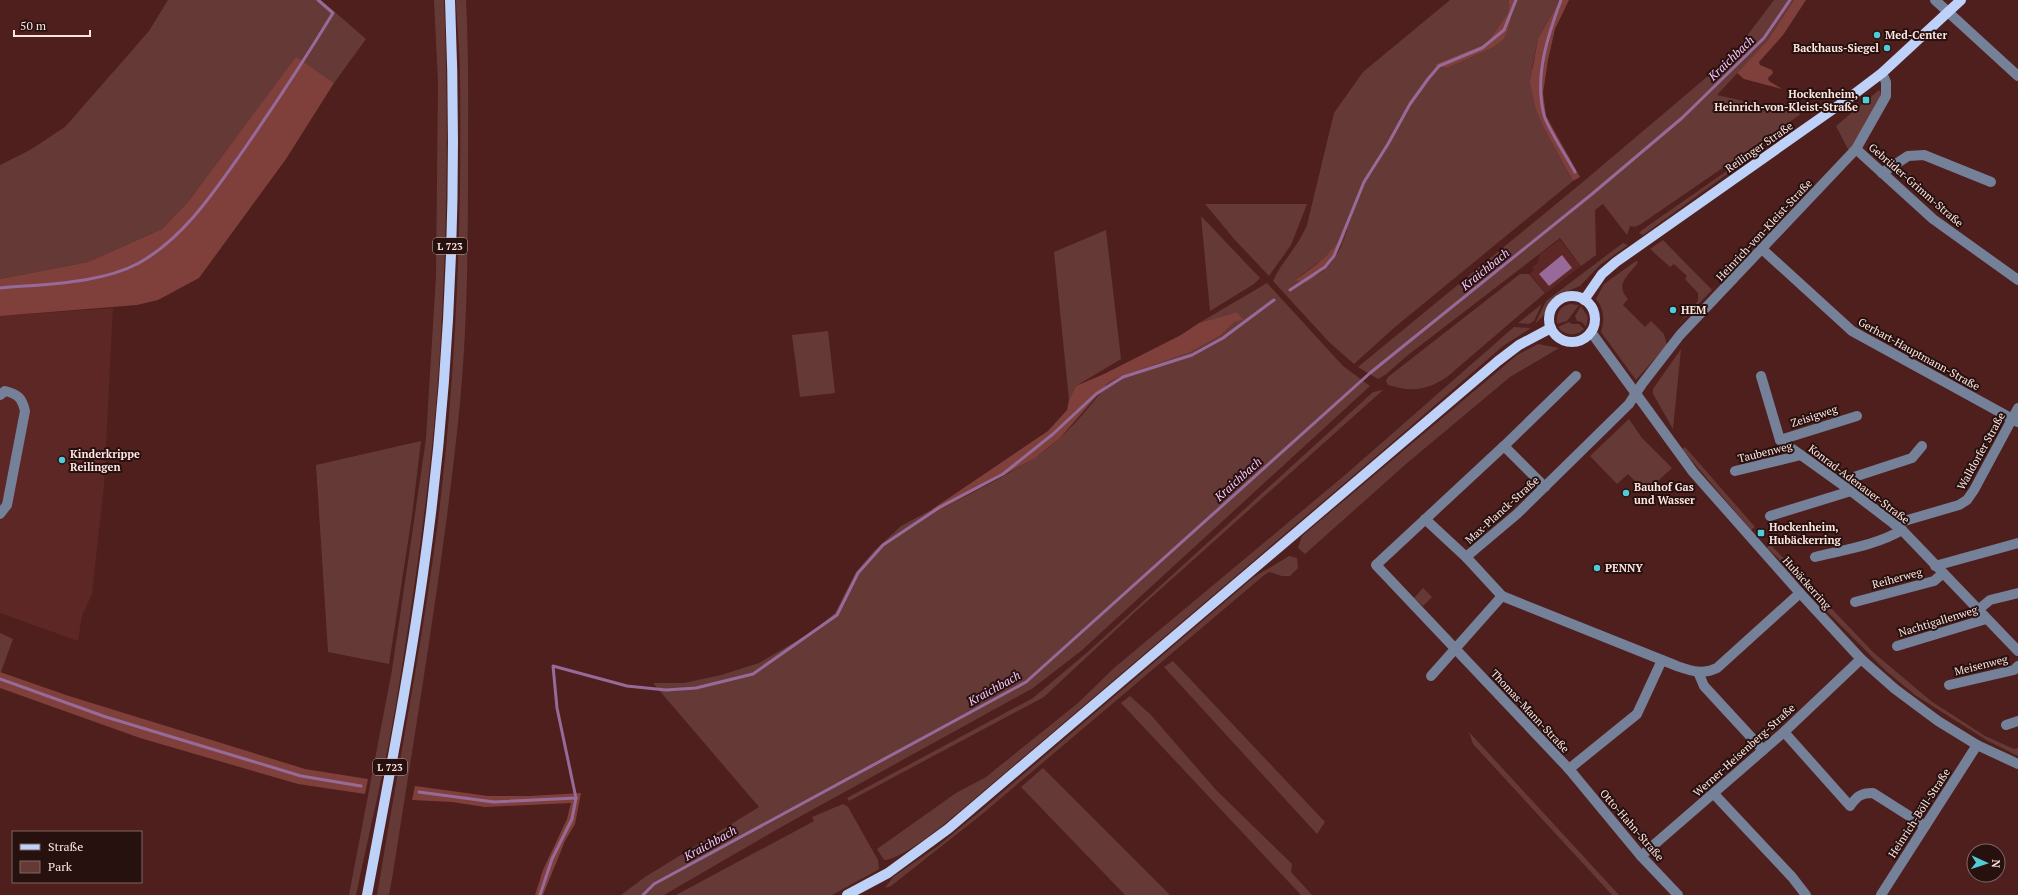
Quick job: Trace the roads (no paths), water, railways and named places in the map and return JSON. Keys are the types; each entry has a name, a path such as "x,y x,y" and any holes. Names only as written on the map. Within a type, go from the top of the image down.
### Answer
{"main road":[{"name":"L 723","path":"367,895 406,679 423,573 442,400 449,292 453,166 450,0"},
{"name":"Reilinger Straße","path":"1584,300 1599,278 1616,262 1841,104 1882,73 1961,0"},
{"path":"1568,297 1584,300 1591,306 1595,314 1595,324 1591,332 1581,340 1569,342 1558,337 1551,328 1550,323 1551,311 1557,302 1568,297"},
{"path":"847,895 888,873 948,829 1498,361 1519,345 1551,328"}],"street":[{"path":"1935,0 2018,76"},
{"name":"Heinrich-von-Kleist-Straße","path":"1636,394 1680,335 1856,149 1886,96 1886,82 1882,73"},
{"name":"Gebrüder-Grimm-Straße","path":"1856,149 1933,219 2018,280"},
{"path":"1882,173 1908,156 1924,155 1991,182"},
{"name":"Gerhart-Hauptmann-Straße","path":"1762,249 1852,331 2015,421"},
{"name":"Hubäckerring","path":"1591,332 1693,472 1800,593 1861,659 1895,689 1938,721 1977,745 2018,764"},
{"path":"1466,557 1425,519 1504,446 1576,376"},
{"path":"1761,376 1780,440"},
{"path":"0,395 5,391 16,394 22,400 25,411 7,505 0,514"},
{"name":"Max-Planck-Straße","path":"1636,394 1629,404 1545,487 1466,557 1502,596 1662,660 1698,672"},
{"name":"Walldorfer Straße","path":"1815,557 1856,547 1894,535 1898,527 1959,505 1967,500 2015,421 2018,408"},
{"name":"Zeisigweg","path":"1780,440 1856,416"},
{"name":"Konrad-Adenauer-Straße","path":"1780,440 1843,484 1898,527 2018,651"},
{"path":"1504,446 1545,487"},
{"path":"1843,484 1854,477 1912,458 1922,446"},
{"name":"Taubenweg","path":"1735,472 1801,455"},
{"path":"1770,516 1851,491"},
{"name":"Thomas-Mann-Straße","path":"1425,519 1376,565 1569,770 1637,714 1662,660"},
{"name":"Reiherweg","path":"1855,602 1934,581 1939,570 2018,543"},
{"path":"1763,750 1704,686 1698,672 1710,671 1717,668 1800,593"},
{"path":"1978,610 1990,600 2018,593"},
{"path":"1431,676 1502,596"},
{"name":"Nachtigallenweg","path":"1897,646 1986,619"},
{"name":"Werner-Heisenberg-Straße","path":"1642,856 1784,732 1861,659"},
{"name":"Meisenweg","path":"1949,685 2014,670 2018,666"},
{"path":"2006,725 2018,721"},
{"path":"1784,732 1850,806 1857,796 1863,793 1873,793 1925,826"},
{"name":"Heinrich-Böll-Straße","path":"1881,895 1977,745"},
{"name":"Otto-Hahn-Straße","path":"1569,770 1642,856 1678,895"},
{"path":"1714,794 1792,877 1806,895"}],"waterway":[{"path":"0,288 71,282 107,275 124,270 139,263 171,240 185,226 223,180 279,98 333,13 318,0"},
{"path":"1290,290 1325,267 1334,256 1364,182 1388,144 1410,104 1428,79 1439,66 1482,48 1504,30 1516,0"},
{"path":"1561,0 1547,41 1542,71 1541,100 1544,115 1553,135 1575,172"},
{"name":"Kraichbach","path":"643,895 654,884 1026,682 1370,373 1592,194 1682,118 1764,38 1790,0"},
{"path":"576,798 557,708 553,666 627,686 666,690 696,688 753,674 837,615 858,573 883,545 940,507 1003,474 1053,434 1096,394 1123,377 1192,355 1223,338 1274,300"},
{"path":"0,679 106,717 301,776 361,786"},
{"path":"419,792 494,802 576,798 572,819 552,859 540,895"}],"place":[{"name":"Med-Center","path":"1877,35"},
{"name":"Backhaus-Siegel","path":"1887,48"},
{"name":"Hockenheim, Heinrich-von-Kleist-Straße","path":"1866,100"},
{"name":"HEM","path":"1673,310"},
{"name":"Kinderkrippe Reilingen","path":"62,460"},
{"name":"Bauhof Gas und Wasser","path":"1626,493"},
{"name":"Hockenheim, Hubäckerring","path":"1761,533"},
{"name":"PENNY","path":"1597,568"}]}
